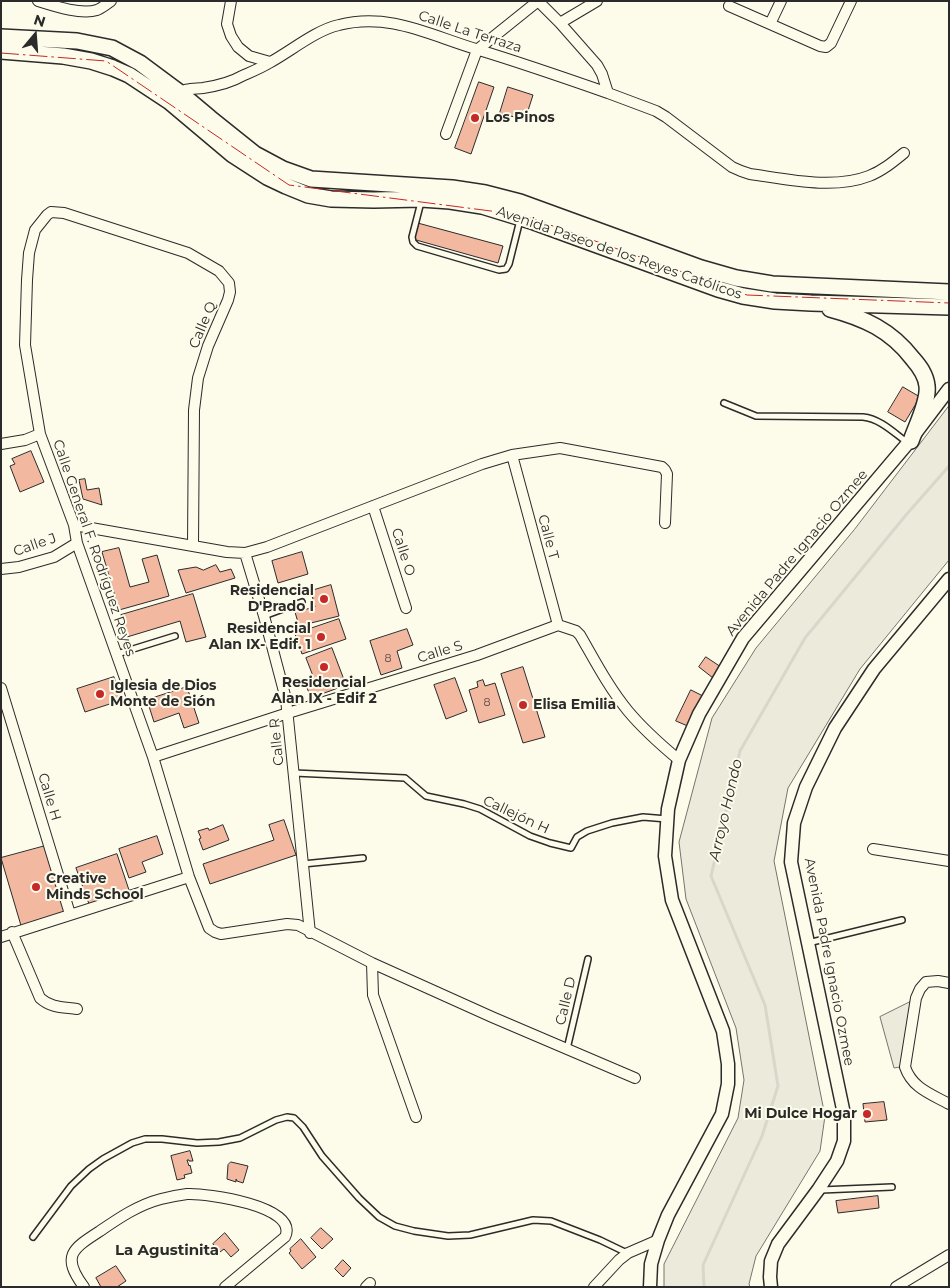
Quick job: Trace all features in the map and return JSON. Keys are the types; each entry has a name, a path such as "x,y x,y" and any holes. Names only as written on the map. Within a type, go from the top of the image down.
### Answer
{"main road":[{"name":"Avenida Paseo de los Reyes Católicos","path":"1,37 77,41 112,48 140,63 233,155 267,177 308,194 331,199 421,199 482,206 576,236 652,266 743,296 811,304 949,307"},
{"name":"Avenida Paseo de los Reyes Católicos","path":"1,51 92,60 113,68 174,97 210,118 255,154 283,169 311,179 452,188 485,193 520,202 701,268 736,278 772,284 949,292"},
{"path":"811,304 863,319 893,337 905,348 921,368 927,387 926,397 910,442"}],"street":[{"path":"38,1 86,11 97,10 111,1"},
{"path":"231,1 227,24 231,36 238,47 249,56 270,62"},
{"path":"446,134 477,50 538,1 600,69 608,93"},
{"path":"560,24 597,1"},
{"path":"770,24 781,1"},
{"path":"729,6 826,47 831,43 851,1"},
{"name":"Calle La Terraza","path":"174,97 226,83 270,62 316,34 337,25 373,20 399,24 506,58 608,93 656,112 666,117 732,167 750,174 818,182 846,182 868,176 888,166 904,153"},
{"name":"Calle Q","path":"47,215 51,212 64,213 188,253 219,271 229,283 230,292 228,300 208,346 198,378 194,410 192,545"},
{"name":"Calle General F. Rodríguez Reyes","path":"47,215 35,230 29,253 25,344 40,434 74,525 77,543 153,757 189,877 209,928 214,932 222,934 287,924 298,925 310,932"},
{"name":"Avenida Padre Ignacio Ozmee","path":"650,1287 651,1264 658,1240 668,1216 722,1114 728,1084 728,1064 723,1031 672,900 665,856 668,809 679,760 699,714 743,638 910,442 949,389"},
{"path":"1,444 25,440 40,434"},
{"path":"74,525 227,552 245,553 266,547 482,464 512,455 560,448 662,466 667,474 665,522"},
{"name":"Calle T","path":"512,455 558,625"},
{"name":"Calle O","path":"373,506 406,608"},
{"name":"Calle J","path":"1,569 19,567 54,557 77,543"},
{"name":"Calle R","path":"245,553 286,699 310,932"},
{"name":"Avenida Padre Ignacio Ozmee","path":"771,1287 771,1261 778,1244 837,1161 844,1141 844,1114 791,862 794,823 806,787 835,728 874,669 949,579"},
{"path":"558,625 576,630 628,711 679,760"},
{"name":"Calle S","path":"153,757 288,713 478,655 558,625"},
{"name":"Calle H","path":"1,688 70,914"},
{"path":"873,849 949,861"},
{"path":"1,937 189,877"},
{"path":"12,932 40,998 46,1004 76,1009"},
{"path":"310,932 372,963 635,1078"},
{"path":"372,963 373,995 416,1117"},
{"path":"949,983 938,981 926,982 920,989 916,998 906,1067 908,1076 917,1086 949,1104"},
{"path":"84,1287 76,1276 71,1261 73,1253 80,1244 133,1210 161,1199 188,1194 213,1196 242,1202 272,1211 286,1223 285,1237 225,1287"},
{"path":"594,1287 628,1253 658,1240"},
{"path":"896,1287 949,1255"}],"lane":[{"path":"421,199 412,237 413,242 417,246 499,270 506,269 509,264 520,217"},
{"path":"724,403 756,416 871,418 910,442"},
{"path":"264,616 302,602"},
{"path":"116,654 175,636"},
{"name":"Callejón H","path":"294,773 405,778 426,796 480,809 530,836 572,848 577,837 612,823 644,817 667,819"},
{"path":"303,864 363,858"},
{"path":"808,943 902,920"},
{"name":"Calle D","path":"567,1049 588,958"},
{"path":"33,1237 71,1186 103,1158 132,1143 145,1139 197,1143 219,1142 240,1138 276,1120 287,1117 294,1118 303,1127 322,1156 359,1198 379,1217 395,1226 448,1236 470,1235 534,1220 551,1221 628,1253"},
{"path":"818,1190 892,1187"}],"shaded area":[{"path":"949,406 949,560 860,669 788,788 774,861 825,1116 820,1151 756,1256 749,1284 750,1287 664,1287 664,1264 738,1118 744,1080 736,1028 686,899 679,842 712,718 756,648 854,530"},
{"path":"912,1001 900,1067 894,1068 880,1017"}],"building":[{"name":"Los Pinos","path":"479,82 494,87 471,154 455,148"},
{"path":"508,87 533,95 525,120 500,113"},
{"path":"414,222 503,246 498,263 409,238"},
{"path":"903,387 920,397 905,422 888,412"},
{"path":"31,451 44,482 20,492 10,466 15,464 12,459"},
{"path":"85,479 87,490 99,488 102,505 83,499 79,480"},
{"path":"119,548 130,587 149,582 142,559 157,555 169,596 119,610 102,552"},
{"path":"302,552 308,574 278,583 272,561"},
{"path":"216,565 220,572 231,569 235,578 186,593 178,570 196,567 203,570"},
{"name":"Residencial D'Prado I","path":"331,585 339,616 299,626 295,612 315,607 311,591"},
{"path":"193,594 206,637 186,642 180,621 127,637 121,615"},
{"name":"Residencial Alan IX- Edif. 1","path":"339,619 346,639 302,654 295,634"},
{"path":"407,629 413,645 397,651 402,668 381,675 370,641"},
{"name":"Residencial Alan IX - Edif 2","path":"332,648 346,685 311,698 304,680 313,676 306,658"},
{"path":"706,657 721,667 713,678 699,667"},
{"name":"Elisa Emilia","path":"523,667 545,737 523,743 501,674"},
{"name":"Iglesia de Dios Monte de Sión","path":"114,677 122,700 85,712 77,689"},
{"path":"455,678 467,711 446,719 434,685"},
{"path":"483,680 485,686 495,683 505,715 479,723 469,690 478,687 477,682"},
{"path":"187,687 199,723 184,728 179,713 154,722 147,700"},
{"path":"691,690 705,697 690,727 676,721"},
{"path":"284,820 296,855 210,884 203,864 274,840 269,825"},
{"path":"223,825 229,840 203,850 198,831 208,828 209,830"},
{"path":"157,836 163,854 142,862 146,872 129,878 119,849"},
{"name":"Creative Minds School","path":"49,845 70,914 22,929 1,858"},
{"path":"117,854 129,890 89,904 76,868"},
{"path":"884,1102 887,1120 865,1122 863,1104"},
{"path":"190,1151 193,1161 187,1160 192,1173 184,1175 185,1178 177,1180 171,1156"},
{"path":"231,1162 248,1166 243,1183 236,1179 236,1182 227,1179 228,1165"},
{"path":"878,1196 879,1208 838,1213 836,1201"},
{"path":"321,1228 333,1239 322,1249 311,1238"},
{"path":"225,1233 239,1250 231,1257 224,1249 220,1252 213,1244"},
{"path":"301,1239 316,1257 302,1269 289,1253 290,1249"},
{"path":"343,1260 351,1268 343,1277 335,1269"},
{"path":"116,1266 126,1281 117,1287 101,1287 96,1278"}],"waterway":[{"name":"Arroyo Hondo","path":"704,1287 703,1265 762,1136 778,1086 765,1005 711,876 740,751 805,638 906,515 949,466"}],"power":[{"path":"1,53 106,61 289,185 522,215 747,295 949,303"}],"place":[{"name":"Los Pinos","path":"475,118"},
{"name":"Residencial D'Prado I","path":"324,599"},
{"name":"Residencial Alan IX- Edif. 1","path":"321,637"},
{"name":"Residencial Alan IX - Edif 2","path":"324,667"},
{"name":"Iglesia de Dios Monte de Sión","path":"100,694"},
{"name":"Elisa Emilia","path":"523,705"},
{"name":"Creative Minds School","path":"36,887"},
{"name":"Mi Dulce Hogar","path":"867,1114"}],"district":[{"name":"La Agustinita","path":"167,1251"}]}
